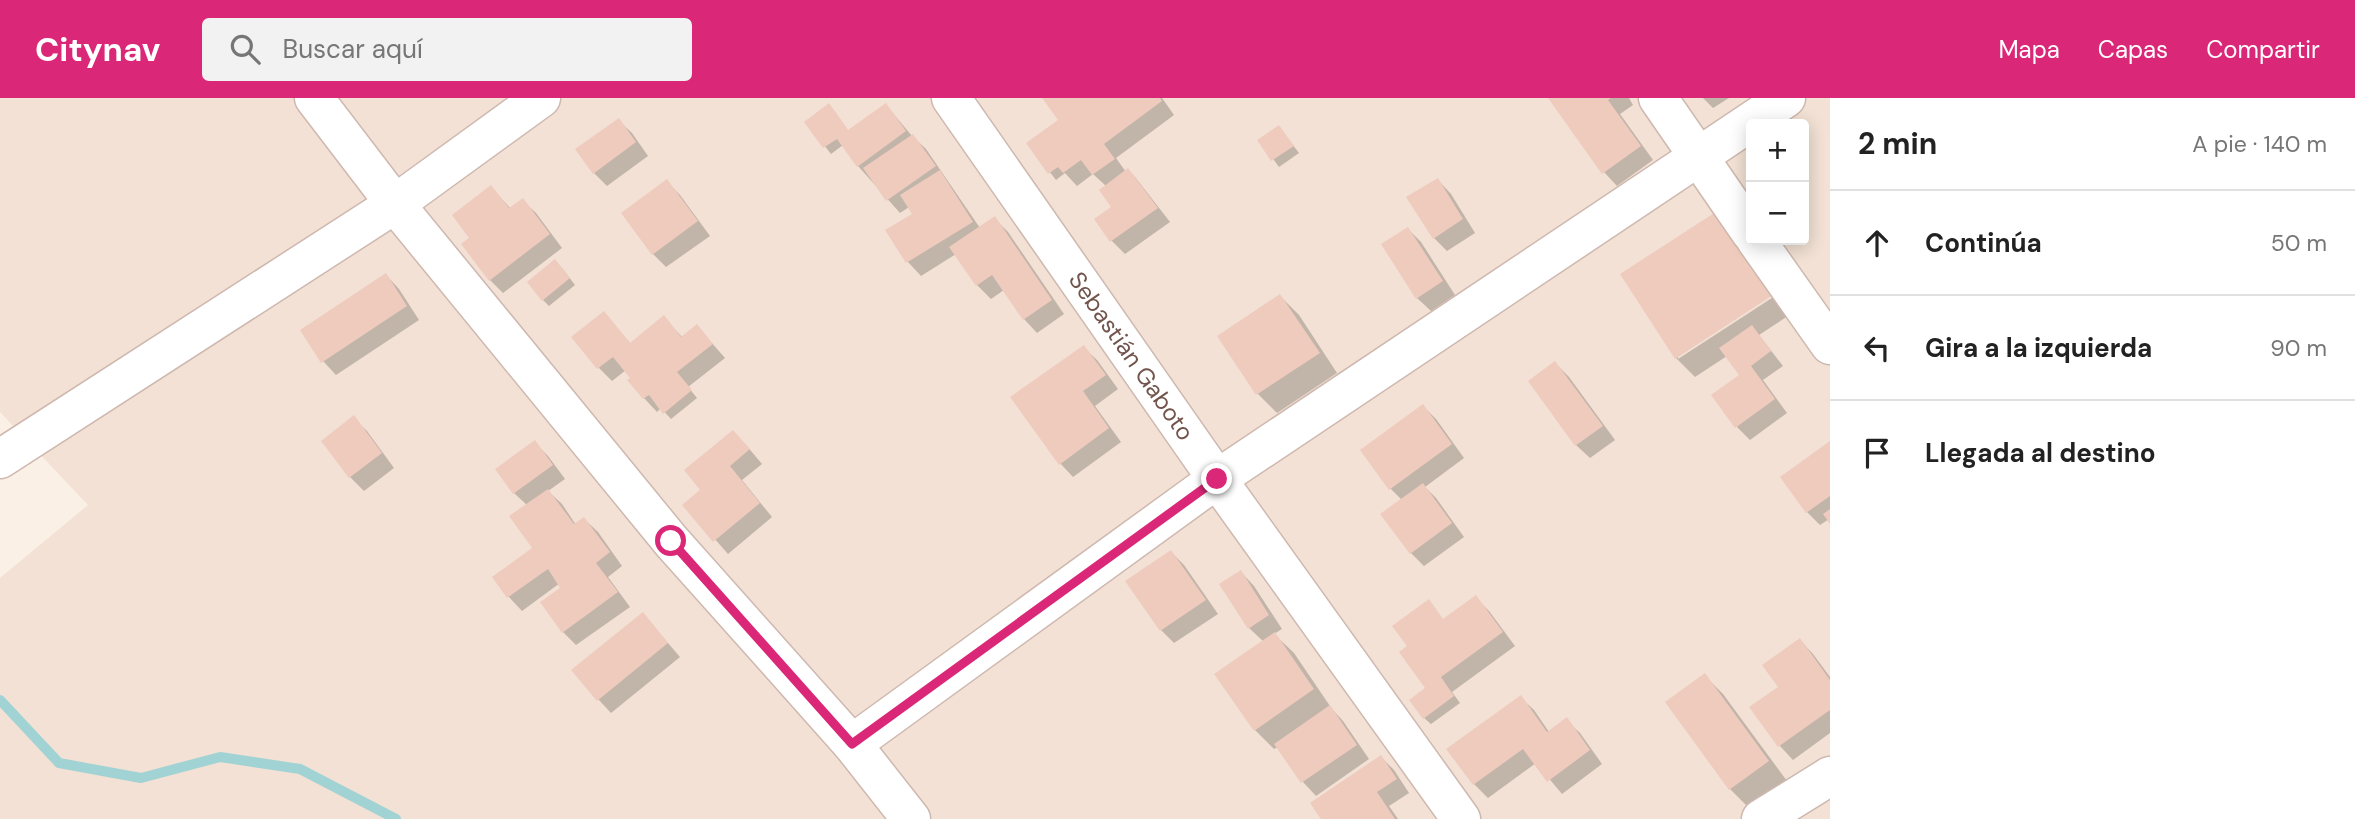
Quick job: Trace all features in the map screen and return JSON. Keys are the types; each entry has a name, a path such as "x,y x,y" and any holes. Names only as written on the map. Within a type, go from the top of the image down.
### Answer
{"street":[{"path":"314,98 395,204 671,541 852,744 911,819"},
{"path":"0,459 395,204 541,98"},
{"name":"Sebastián Gaboto","path":"951,98 1217,479 1461,819"},
{"path":"1658,98 1746,226"},
{"path":"852,744 1217,479 1786,98"},
{"path":"1760,245 1830,345"},
{"path":"1761,819 1830,776"}],"shaded area":[{"path":"0,98 1830,98 1830,819 0,819 0,578 88,505 0,412"}],"building":[{"path":"1042,98 1160,98 1162,101 1104,144 1115,159 1092,175 1081,160 1063,173 1058,167 1048,174 1026,143 1058,120"},
{"path":"1548,98 1611,98 1608,100 1641,146 1602,174"},
{"path":"829,103 848,130 886,103 906,131 857,167 837,139 823,148 804,122"},
{"path":"619,118 636,142 593,174 575,149"},
{"path":"1279,125 1294,146 1271,161 1257,140"},
{"path":"913,134 936,166 886,201 863,168"},
{"path":"1128,168 1158,208 1110,242 1094,219 1111,207 1099,190"},
{"path":"940,170 973,222 906,263 885,230 912,214 900,195"},
{"path":"1438,178 1463,219 1433,239 1406,197"},
{"path":"667,179 698,221 652,255 621,213"},
{"path":"491,185 509,208 523,198 550,234 489,281 461,244 469,238 452,215"},
{"path":"1722,208 1776,293 1675,359 1620,274"},
{"path":"995,216 1052,300 1023,320 992,275 976,286 949,247"},
{"path":"1408,227 1443,281 1416,299 1381,244"},
{"path":"555,259 570,278 542,301 527,282"},
{"path":"386,273 407,306 321,363 300,330"},
{"path":"1280,294 1320,353 1256,395 1217,336"},
{"path":"604,311 630,343 664,315 681,337 697,324 713,344 677,372 692,390 663,414 649,395 643,399 613,357 597,369 571,337"},
{"path":"1752,325 1771,351 1751,366 1775,399 1735,428 1711,395 1739,375 1719,348"},
{"path":"1084,345 1106,375 1083,391 1109,428 1059,465 1010,397"},
{"path":"1555,361 1603,426 1575,446 1528,381"},
{"path":"1423,404 1452,444 1389,490 1360,450"},
{"path":"354,415 382,453 349,478 321,441"},
{"path":"733,430 750,449 730,466 760,503 713,542 682,505 700,490 684,470"},
{"path":"535,440 553,465 513,494 495,469"},
{"path":"1830,441 1830,496 1806,513 1780,477"},
{"path":"1423,483 1452,523 1410,554 1380,514"},
{"path":"548,489 574,524 584,517 610,552 596,563 618,592 562,633 540,602 560,588 548,569 507,598 492,577 532,548 509,516"},
{"path":"1830,509 1830,524 1823,514"},
{"path":"1171,550 1206,600 1160,631 1125,581"},
{"path":"1241,570 1269,615 1248,629 1219,584"},
{"path":"1476,595 1503,632 1441,677 1454,696 1423,719 1409,700 1425,688 1399,652 1407,646 1392,626 1429,599 1443,619"},
{"path":"643,612 668,643 597,701 571,670"},
{"path":"1275,632 1314,689 1254,731 1214,674"},
{"path":"1800,638 1830,680 1830,710 1778,747 1749,707 1778,687 1762,665"},
{"path":"1705,673 1769,761 1729,790 1665,702"},
{"path":"1521,695 1547,732 1567,717 1590,750 1547,782 1523,749 1473,785 1446,749"},
{"path":"1330,705 1357,745 1301,783 1274,744"},
{"path":"1381,755 1397,779 1377,792 1395,819 1321,819 1310,803"}],"waterway":[{"path":"0,700 59,763 141,778 220,757 300,769 396,819"}],"route":[{"path":"671,541 852,744 1217,479"}]}
